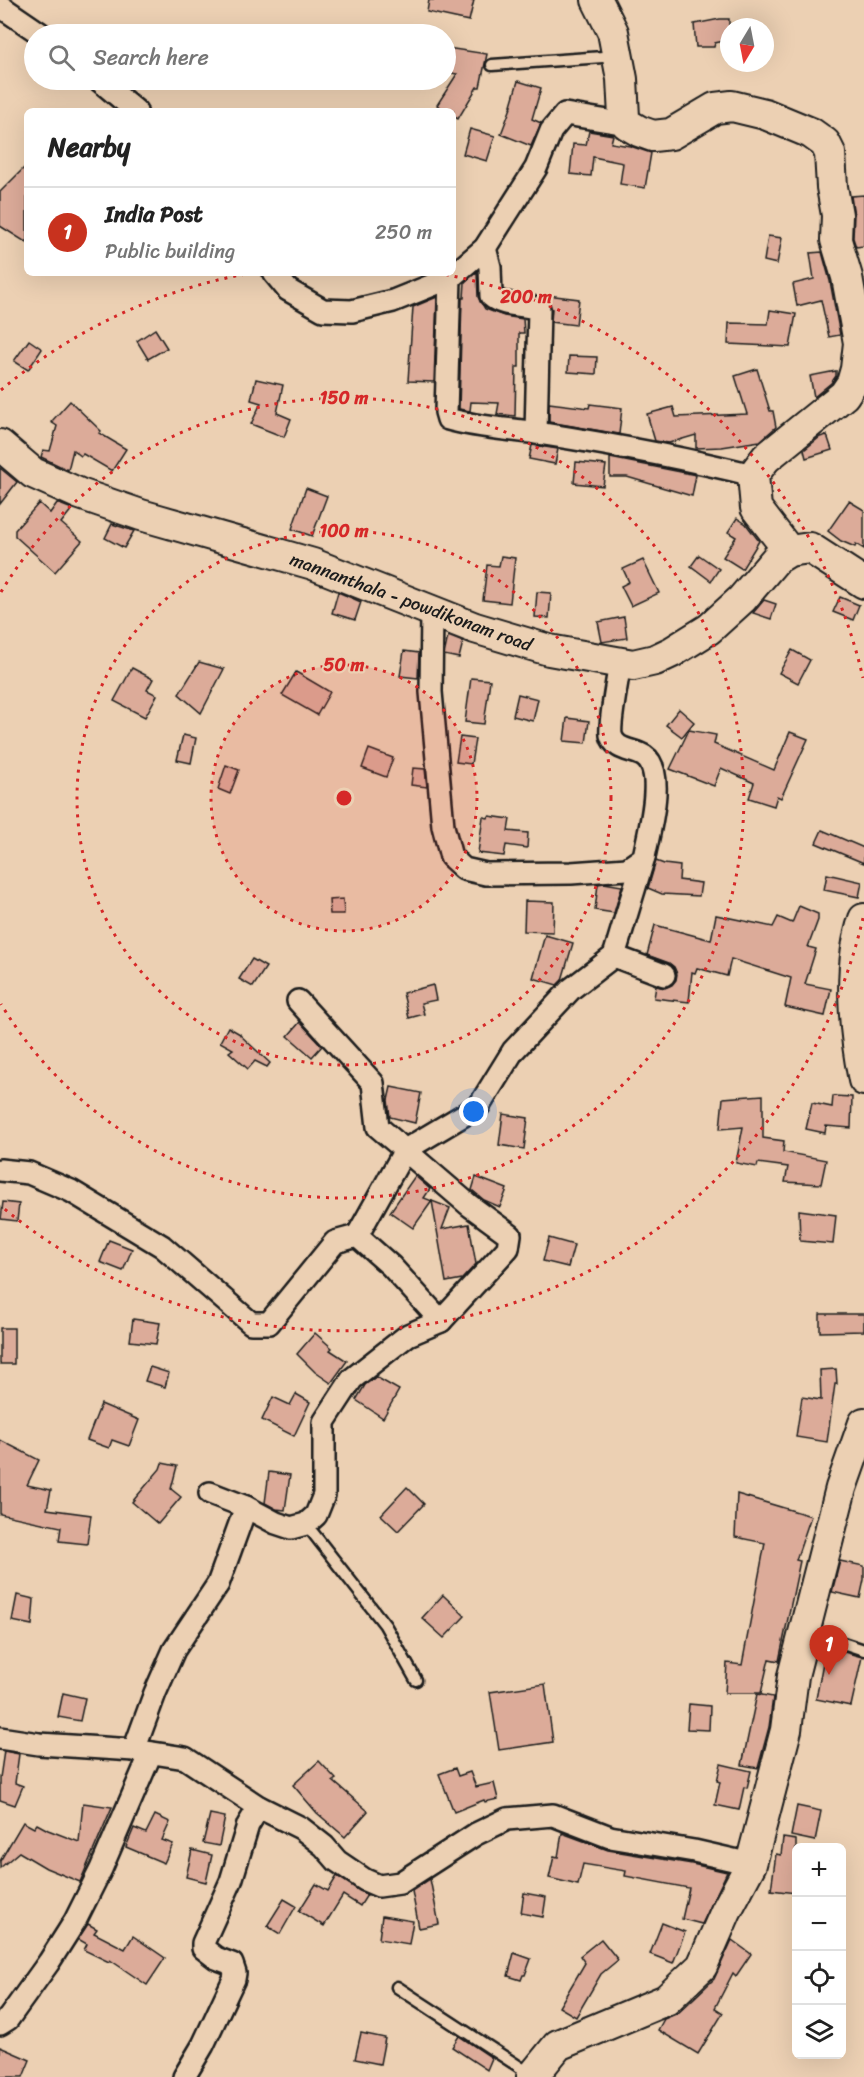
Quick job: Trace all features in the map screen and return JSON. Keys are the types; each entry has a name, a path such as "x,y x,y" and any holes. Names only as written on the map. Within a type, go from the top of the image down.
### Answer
{"main road":[{"path":"597,0 613,32 622,79 624,117 627,124 652,136 671,134 715,108 732,106 765,114 811,133 825,143 830,153 832,187 837,215 836,240 847,277 858,343 856,369 852,383 844,395 766,458 753,475 756,507 789,551 810,548 864,583"},
{"name":"mannanthala - powdikonam road","path":"0,446 33,473 80,495 313,564 475,628 549,650 633,665 655,660 672,652 709,629 742,599 776,559 789,551"},
{"path":"864,919 854,968 860,1058 864,1080"},
{"path":"532,2076 558,2045 666,2000 702,1966 726,1911 751,1863 786,1730 793,1676 841,1488 864,1423"}],"street":[{"path":"0,6 26,24"},
{"path":"111,90 132,108"},
{"path":"456,273 485,248 536,168 551,131 565,114 627,124"},
{"path":"485,248 490,267 491,296 496,301 528,305 539,309 536,433"},
{"path":"276,276 288,290 323,310 352,311 393,301 452,276"},
{"path":"450,278 446,412 448,419 699,461 753,475"},
{"path":"432,612 430,692 443,826 451,857 464,869 486,874 571,873 627,869 644,857"},
{"path":"0,1170 29,1173 71,1191 162,1246 251,1323 269,1323 335,1242 357,1236 405,1150 479,1106 513,1051 571,989 614,956 644,857 652,817 655,773 650,761 643,756 623,750 612,737 611,725 620,662"},
{"path":"614,956 664,975"},
{"path":"210,1493 291,1528 306,1524 316,1515 324,1495 324,1422 352,1379 408,1335 441,1321 508,1248 510,1235 470,1205 378,1127 373,1083 298,1001"},
{"path":"357,1236 392,1266 441,1321"},
{"path":"0,2024 8,2019 49,1962 75,1922 101,1869 143,1752 154,1693 174,1650 218,1584 246,1507"},
{"path":"0,1738 185,1758 259,1807 301,1828 324,1846 337,1862 379,1886 400,1883 476,1834 507,1820 544,1815 553,1815 610,1837 751,1863"},
{"path":"184,2077 203,2045 234,1979 232,1964 207,1952 203,1948 203,1943 231,1881 248,1825 259,1807"}],"lane":[{"path":"492,65 617,56"},
{"path":"306,1524 385,1625 416,1680"},
{"path":"806,1631 864,1650"},
{"path":"397,1987 532,2076"}],"building":[{"path":"429,0 474,0 469,21 427,12"},
{"path":"720,19 720,42 715,43 714,47 696,47 694,24"},
{"path":"456,49 487,54 480,87 477,87 458,119 456,108 442,108 437,105 447,90 456,90"},
{"path":"518,81 541,88 532,119 541,123 531,146 501,134"},
{"path":"470,129 495,136 487,161 463,154"},
{"path":"589,131 613,135 611,143 651,153 645,188 620,184 623,163 593,157 591,176 570,174 573,144 586,145"},
{"path":"24,168 24,241 0,226 0,192"},
{"path":"864,195 864,246 856,247 853,238 854,215 851,196"},
{"path":"768,236 782,238 777,264 764,261"},
{"path":"822,252 840,335 829,337 821,300 797,306 793,284 814,279 810,253"},
{"path":"477,272 478,297 485,309 504,316 523,319 524,333 519,333 519,367 516,367 515,416 497,414 499,403 471,402 470,411 459,409 462,298 464,298 465,282"},
{"path":"547,295 579,299 576,325 551,322 552,309"},
{"path":"437,297 434,382 408,381 413,307"},
{"path":"770,310 796,314 790,347 728,344 729,323 768,324"},
{"path":"155,329 167,348 148,359 137,341"},
{"path":"29,340 42,349 28,370 14,361"},
{"path":"569,356 597,357 596,374 568,372"},
{"path":"757,369 770,411 773,411 776,427 760,441 722,447 696,448 696,435 669,443 655,441 647,414 673,407 676,417 747,414 735,376"},
{"path":"836,371 836,376 831,383 814,397 810,376"},
{"path":"256,379 283,385 277,413 291,419 284,437 251,424 261,403 251,400"},
{"path":"70,401 101,431 99,433 126,449 112,471 73,450 68,470 41,457 43,450 50,451 57,426 51,422"},
{"path":"549,403 589,408 590,404 622,408 619,434 549,422"},
{"path":"827,435 832,450 806,458 804,450 820,437"},
{"path":"532,445 558,449 555,464 529,459"},
{"path":"610,458 696,475 692,496 627,477 610,477"},
{"path":"576,462 606,465 603,486 574,483"},
{"path":"0,468 17,482 0,504"},
{"path":"306,488 327,496 312,536 292,529"},
{"path":"849,501 864,510 864,549 856,544 855,547 841,541 828,531"},
{"path":"39,503 50,513 57,503 72,509 61,523 82,541 55,572 15,536 15,530"},
{"path":"737,518 746,524 759,541 742,569 723,557 736,537 728,532"},
{"path":"112,524 134,531 124,548 105,538"},
{"path":"699,555 719,569 711,581 691,566"},
{"path":"501,556 515,558 510,603 483,600 487,565 499,566"},
{"path":"643,560 659,593 631,606 621,586 629,582 623,569"},
{"path":"338,592 361,602 355,620 332,613"},
{"path":"537,592 551,593 549,618 535,617"},
{"path":"840,597 859,605 853,620 833,612"},
{"path":"764,600 776,604 771,619 753,613"},
{"path":"624,617 627,638 602,642 598,622"},
{"path":"448,636 463,642 459,658 444,655"},
{"path":"792,650 810,660 798,683 779,673"},
{"path":"404,651 419,653 418,678 400,676"},
{"path":"199,662 224,669 201,713 179,694"},
{"path":"132,668 153,679 147,690 157,695 145,717 114,701"},
{"path":"296,672 330,692 317,715 282,695"},
{"path":"471,678 490,680 484,724 465,722"},
{"path":"518,694 538,699 533,721 513,716"},
{"path":"679,709 694,722 682,737 666,725"},
{"path":"567,718 589,721 586,743 564,741"},
{"path":"689,730 716,735 714,744 774,770 790,732 808,739 781,798 777,796 774,806 749,798 754,783 721,768 714,786 670,769"},
{"path":"183,735 196,738 191,763 177,760"},
{"path":"460,737 475,739 471,764 456,762"},
{"path":"369,749 393,758 386,777 362,768"},
{"path":"226,765 239,770 230,794 218,789"},
{"path":"413,768 425,769 427,787 411,785"},
{"path":"489,816 510,819 508,831 528,833 527,848 506,845 504,856 478,853 483,817 488,818"},
{"path":"822,830 864,848 864,863 816,843"},
{"path":"656,861 680,866 679,880 701,883 699,896 662,894 648,888"},
{"path":"827,874 862,882 859,897 824,890"},
{"path":"598,884 622,886 614,913 595,910"},
{"path":"343,899 344,914 330,914 329,900"},
{"path":"525,901 554,902 553,932 524,931"},
{"path":"799,906 818,914 808,947 816,949 805,984 831,989 825,1016 785,1007 791,978 731,959 727,976 697,968 695,973 692,972 689,1002 654,998 656,986 665,988 672,985 677,974 669,963 647,955 655,925 711,940 716,915 773,927 778,917 792,923"},
{"path":"545,935 573,943 562,980 557,985 533,978"},
{"path":"252,959 266,967 253,987 239,979"},
{"path":"433,985 436,1000 421,1003 424,1014 409,1018 403,993"},
{"path":"300,1022 322,1046 312,1057 288,1036"},
{"path":"228,1027 240,1034 270,1063 267,1067 255,1061 248,1069 229,1052 233,1049 220,1042"},
{"path":"391,1087 421,1093 415,1123 390,1117 388,1100"},
{"path":"763,1095 763,1138 784,1141 783,1152 826,1160 821,1184 785,1182 788,1167 758,1163 757,1167 736,1163 743,1127 720,1129 723,1098"},
{"path":"833,1096 852,1097 851,1128 826,1126 825,1133 806,1129 812,1103 832,1107"},
{"path":"503,1114 528,1118 524,1149 499,1145"},
{"path":"415,1176 430,1189 424,1198 432,1201 413,1228 390,1212"},
{"path":"476,1177 507,1189 500,1207 484,1200 472,1190"},
{"path":"432,1201 450,1208 442,1229 469,1224 476,1264 462,1279 446,1282"},
{"path":"3,1202 19,1204 17,1221 1,1219"},
{"path":"799,1210 836,1215 833,1244 800,1241"},
{"path":"549,1238 574,1245 568,1267 543,1261"},
{"path":"109,1240 132,1249 123,1271 100,1262"},
{"path":"820,1314 864,1314 864,1331 820,1332"},
{"path":"133,1319 160,1323 156,1344 130,1341"},
{"path":"0,1328 14,1328 14,1364 0,1364"},
{"path":"315,1333 332,1348 330,1350 347,1361 331,1383 315,1372 297,1354"},
{"path":"150,1367 169,1373 165,1387 145,1381"},
{"path":"836,1369 837,1384 835,1384 827,1442 796,1437 802,1397 821,1400 820,1370"},
{"path":"376,1377 399,1390 383,1418 356,1400 365,1385"},
{"path":"296,1394 310,1402 294,1436 262,1420 273,1397 290,1405"},
{"path":"101,1404 139,1420 129,1446 112,1440 109,1448 87,1440"},
{"path":"0,1440 39,1460 27,1485 51,1490 47,1509 91,1515 87,1544 59,1541 61,1527 0,1514"},
{"path":"162,1463 177,1466 171,1489 181,1497 158,1524 132,1502 160,1469"},
{"path":"269,1472 290,1475 285,1510 276,1509 265,1503"},
{"path":"407,1487 424,1504 398,1531 381,1515"},
{"path":"737,1494 811,1516 796,1560 800,1561 779,1661 769,1659 761,1693 725,1693 727,1663 742,1665 765,1543 735,1537"},
{"path":"840,1561 864,1566 860,1598 832,1592"},
{"path":"17,1595 34,1599 32,1625 12,1621"},
{"path":"443,1595 465,1616 444,1638 422,1618"},
{"path":"826,1647 862,1657 851,1706 816,1699"},
{"path":"545,1684 553,1742 499,1750 490,1692"},
{"path":"63,1693 85,1698 80,1721 58,1717"},
{"path":"757,1694 773,1697 769,1727 758,1768 742,1765"},
{"path":"689,1704 710,1706 709,1730 687,1729"},
{"path":"4,1751 19,1754 15,1783 23,1786 15,1805 0,1800"},
{"path":"319,1761 336,1779 333,1781 368,1811 345,1837 317,1813 293,1785"},
{"path":"721,1764 751,1771 747,1788 744,1787 739,1810 715,1805"},
{"path":"455,1768 458,1776 470,1772 476,1787 494,1783 498,1799 485,1802 484,1800 454,1812 439,1774"},
{"path":"83,1803 112,1807 80,1882 46,1868 19,1852 0,1868 0,1861 23,1822 34,1828 37,1824 79,1842"},
{"path":"797,1806 821,1811 815,1841 791,1836"},
{"path":"210,1814 225,1817 219,1846 203,1843"},
{"path":"155,1815 170,1822 162,1840 173,1844 164,1863 126,1847 134,1828 146,1833"},
{"path":"562,1833 608,1850 727,1872 702,1924 682,1919 689,1888 625,1876 626,1871 583,1864 578,1885 549,1878 554,1856 558,1857"},
{"path":"783,1838 796,1840 796,1843 792,1843 792,1893 771,1890 776,1854 781,1855"},
{"path":"192,1850 212,1855 206,1882 186,1877"},
{"path":"337,1876 367,1895 360,1906 343,1895 324,1926 299,1911 316,1884 328,1891"},
{"path":"430,1879 439,1924 419,1928 412,1891"},
{"path":"524,1893 546,1897 543,1917 521,1913"},
{"path":"284,1899 296,1906 280,1934 267,1926"},
{"path":"382,1916 413,1921 409,1944 379,1939"},
{"path":"662,1923 685,1932 673,1963 650,1954"},
{"path":"88,1924 97,1929 94,1933 125,1949 133,1936 165,1958 147,1985 110,1960 109,1962 84,1950 87,1944 78,1939"},
{"path":"601,1939 618,1960 601,1974 576,2017 559,2007 585,1963 580,1956"},
{"path":"732,1940 751,1954 736,1976 733,1973 715,2008 723,2013 698,2054 658,2030 664,2019 678,2013 714,1979"},
{"path":"514,1953 531,1959 521,1980 508,1976"},
{"path":"361,2033 385,2038 380,2064 355,2059"},
{"path":"459,2036 492,2058 487,2070 452,2047"},
{"path":"0,2047 30,2060 23,2077 0,2077"}],"place":[{"name":"India Post","path":"829,1675"}]}
